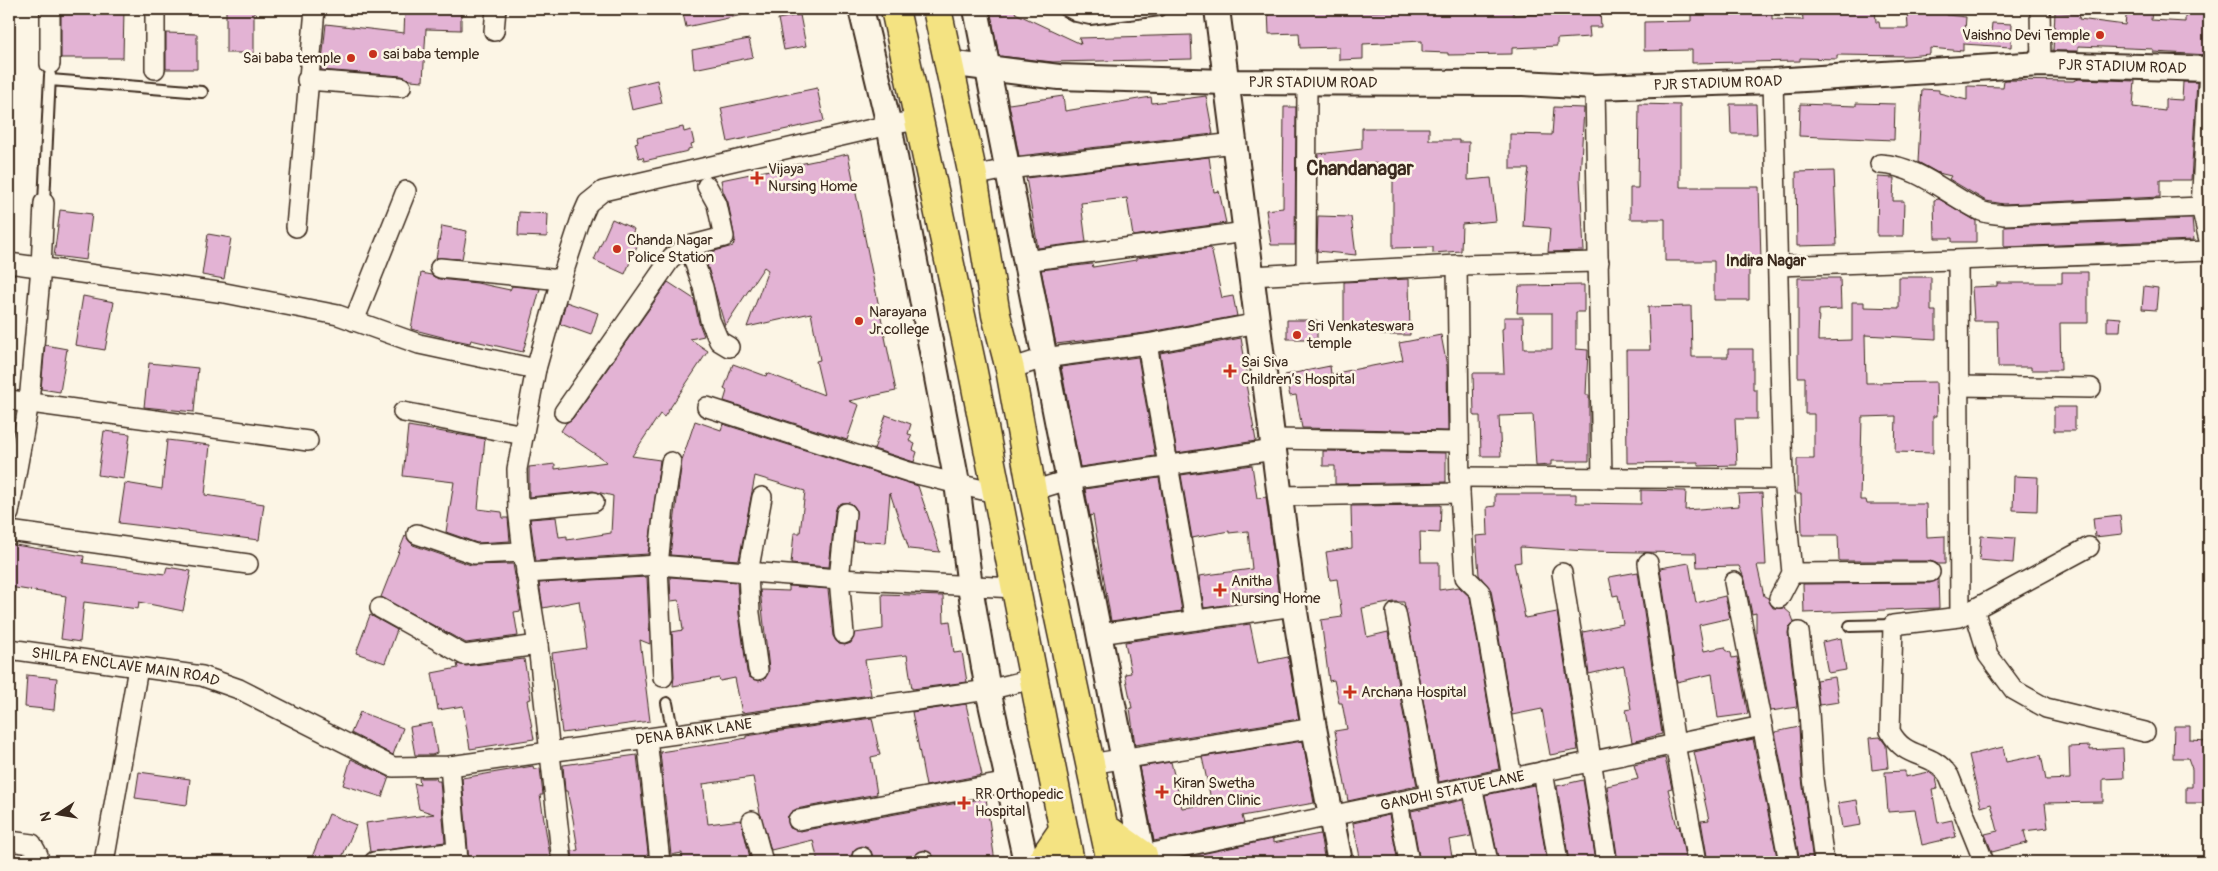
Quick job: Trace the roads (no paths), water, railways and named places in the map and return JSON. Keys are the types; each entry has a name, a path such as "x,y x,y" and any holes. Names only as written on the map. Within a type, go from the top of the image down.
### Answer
{"highway":[{"path":"895,9 962,320 1032,679 1070,862"},
{"path":"937,9 955,100 973,176 996,315 1010,368 1032,491 1111,862"},
{"path":"962,320 996,315"},
{"path":"1104,827 1143,859"},
{"path":"1041,862 1063,830"}],"street":[{"path":"50,9 50,72"},
{"path":"155,9 156,69"},
{"path":"296,227 314,9"},
{"path":"494,31 496,9"},
{"path":"861,9 889,125 957,483 970,587 988,690 1026,862"},
{"path":"976,9 1143,859"},
{"path":"1217,9 1294,606 1314,728 1340,862"},
{"path":"2040,9 2041,64"},
{"path":"948,63 989,78"},
{"name":"PJR STADIUM ROAD","path":"989,78 1060,77 1226,82 1523,83 1595,87 1773,81 2041,64 2209,69"},
{"path":"2209,69 2207,140 2201,207 2209,240"},
{"path":"955,100 989,78"},
{"path":"307,80 401,87"},
{"path":"1773,81 1784,479 1792,573 1779,598"},
{"path":"1306,273 1307,82"},
{"path":"1595,87 1602,478"},
{"path":"562,862 548,752 538,645 518,509 518,469 536,370 580,218 588,203 603,192 706,177 889,125 919,120"},
{"path":"973,176 1007,169 1235,143"},
{"path":"1880,164 1896,164 1909,169 1983,212 2004,215 2201,207"},
{"path":"564,412 672,257 689,246 724,238 717,204 706,177"},
{"path":"354,321 406,192"},
{"path":"9,513 28,402 41,267 44,203"},
{"path":"1025,261 1246,232"},
{"path":"689,246 719,341 729,347"},
{"path":"1778,266 2209,251"},
{"path":"1958,261 1958,386 1967,613 1988,655 2014,690 2046,708 2144,732"},
{"path":"1252,276 1457,265 1599,262"},
{"path":"9,263 225,293 338,315 419,344 536,370"},
{"path":"1457,265 1459,485 1465,577 1480,592 1512,778"},
{"path":"440,268 561,280"},
{"path":"1010,368 1044,358 1147,344 1258,323"},
{"path":"1147,344 1195,620"},
{"path":"1958,386 2091,388"},
{"path":"9,400 308,441"},
{"path":"707,407 909,472 995,492"},
{"path":"403,412 524,435"},
{"path":"1032,491 1068,480 1169,465 1273,445 1458,442"},
{"path":"663,676 658,565 671,462"},
{"path":"1280,496 1602,478 1784,479"},
{"path":"758,670 750,613 748,573 762,497"},
{"path":"518,509 594,502"},
{"path":"844,634 839,579 846,513"},
{"path":"9,531 248,564"},
{"path":"417,534 475,554 523,552"},
{"path":"1984,862 1950,776 1938,762 1904,749 1895,740 1890,731 1893,625 1967,613 2089,547"},
{"path":"1648,563 1675,744 1697,862"},
{"path":"526,573 658,565 839,579 1015,588"},
{"path":"1792,573 1930,572"},
{"path":"1562,573 1607,862"},
{"path":"1734,582 1789,862"},
{"path":"1099,634 1294,606"},
{"path":"380,608 464,655 538,645"},
{"path":"1396,613 1430,795"},
{"path":"1799,632 1809,712 1813,778 1824,862"},
{"name":"SHILPA ENCLAVE MAIN ROAD","path":"9,649 202,676 239,689 358,749"},
{"path":"104,862 138,668"},
{"name":"DENA BANK LANE","path":"358,749 394,767 450,766 988,690 1032,679"},
{"name":"GANDHI STATUE LANE","path":"1143,859 1332,816 1762,726"},
{"path":"1090,764 1123,757 1314,728"},
{"path":"647,738 660,862"},
{"path":"374,862 458,857 450,766"},
{"path":"1543,772 1558,862"},
{"path":"798,820 1009,782"},
{"path":"1472,786 1488,862"},
{"path":"1398,802 1409,862"},
{"path":"752,821 763,862"},
{"path":"9,841 32,844 38,855 38,862"}],"lane":[{"path":"1063,9 1076,16 1090,19 1160,10"},
{"path":"44,203 50,72 202,92"},
{"path":"1850,626 1893,625"},
{"path":"667,703 673,734"}],"place":[{"name":"Vaishno Devi Temple","path":"2100,35"},
{"name":"sai baba temple","path":"373,54"},
{"name":"Sai baba temple","path":"351,58"},
{"name":"Vijaya Nursing Home","path":"757,178"},
{"name":"Chanda Nagar Police Station","path":"617,249"},
{"name":"Narayana Jr.college","path":"859,321"},
{"name":"Sri Venkateswara temple","path":"1297,335"},
{"name":"Sai Siva Children’s Hospital","path":"1230,371"},
{"name":"Anitha Nursing Home","path":"1220,590"},
{"name":"Archana Hospital","path":"1350,692"},
{"name":"Kiran Swetha Children Clinic","path":"1162,792"},
{"name":"RR Orthopedic Hospital","path":"964,803"}],"district":[{"name":"Chandanagar","path":"1360,168"},
{"name":"Indira Nagar","path":"1766,260"}]}
